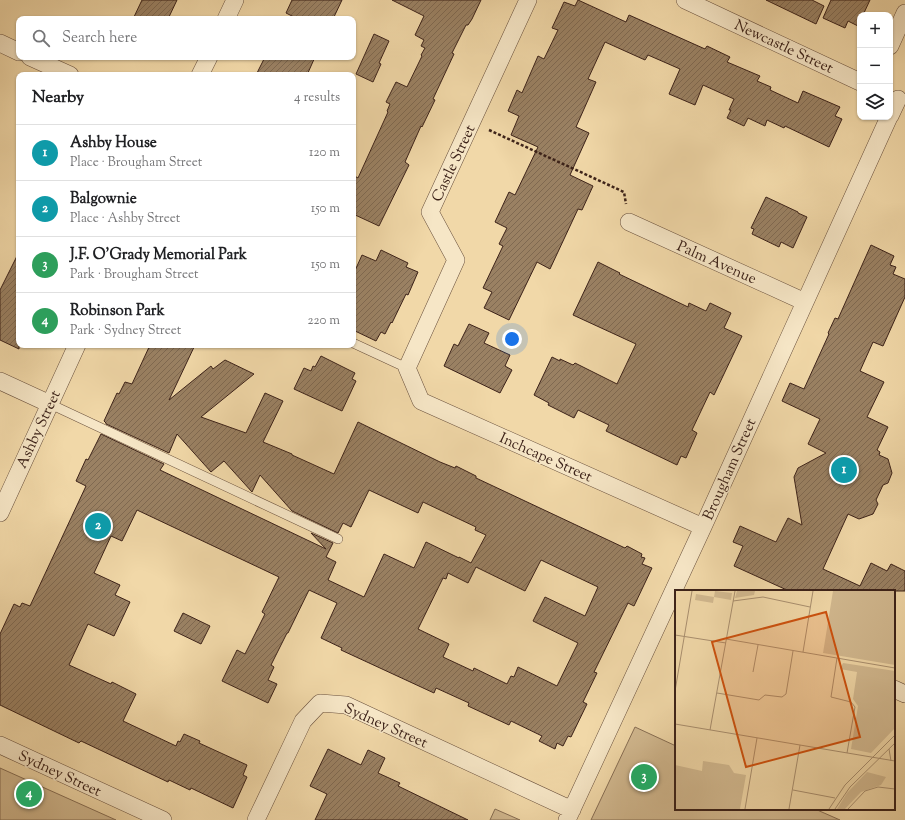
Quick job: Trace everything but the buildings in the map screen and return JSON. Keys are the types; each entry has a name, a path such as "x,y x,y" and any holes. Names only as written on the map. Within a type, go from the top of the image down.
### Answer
{"street":[{"path":"227,16 235,0"},
{"name":"Castle Street","path":"407,368 456,260 430,212 528,0"},
{"name":"Newcastle Street","path":"685,0 857,81"},
{"path":"893,39 905,13"},
{"path":"0,43 16,51"},
{"path":"37,60 63,72"},
{"path":"202,72 208,60"},
{"name":"Brougham Street","path":"893,110 898,99"},
{"name":"Brougham Street","path":"675,590 888,120"},
{"name":"Palm Avenue","path":"627,214 805,302"},
{"name":"Ashby Street","path":"0,512 76,348"},
{"name":"Inchcape Street","path":"407,368 421,401 703,527"},
{"path":"0,381 50,404"},
{"name":"Brougham Street","path":"569,815 675,591"},
{"path":"895,689 905,694"},
{"name":"Sydney Street","path":"256,820 303,721 320,703 346,705 569,815"},
{"name":"Sydney Street","path":"0,745 163,820"}],"lane":[{"path":"356,344 407,368"},
{"path":"50,404 338,539"}],"path":[{"path":"485,128 624,192 627,214"}],"shaded area":[{"path":"635,727 675,746 675,810 817,810 840,820 591,820"},
{"path":"0,768 116,820 0,820"},
{"path":"495,809 520,820 490,820"}],"place":[{"name":"Ashby House","path":"844,470"},
{"name":"Balgownie","path":"98,526"},
{"name":"J.F. O'Grady Memorial Park","path":"644,777"},
{"name":"Robinson Park","path":"29,794"}]}
